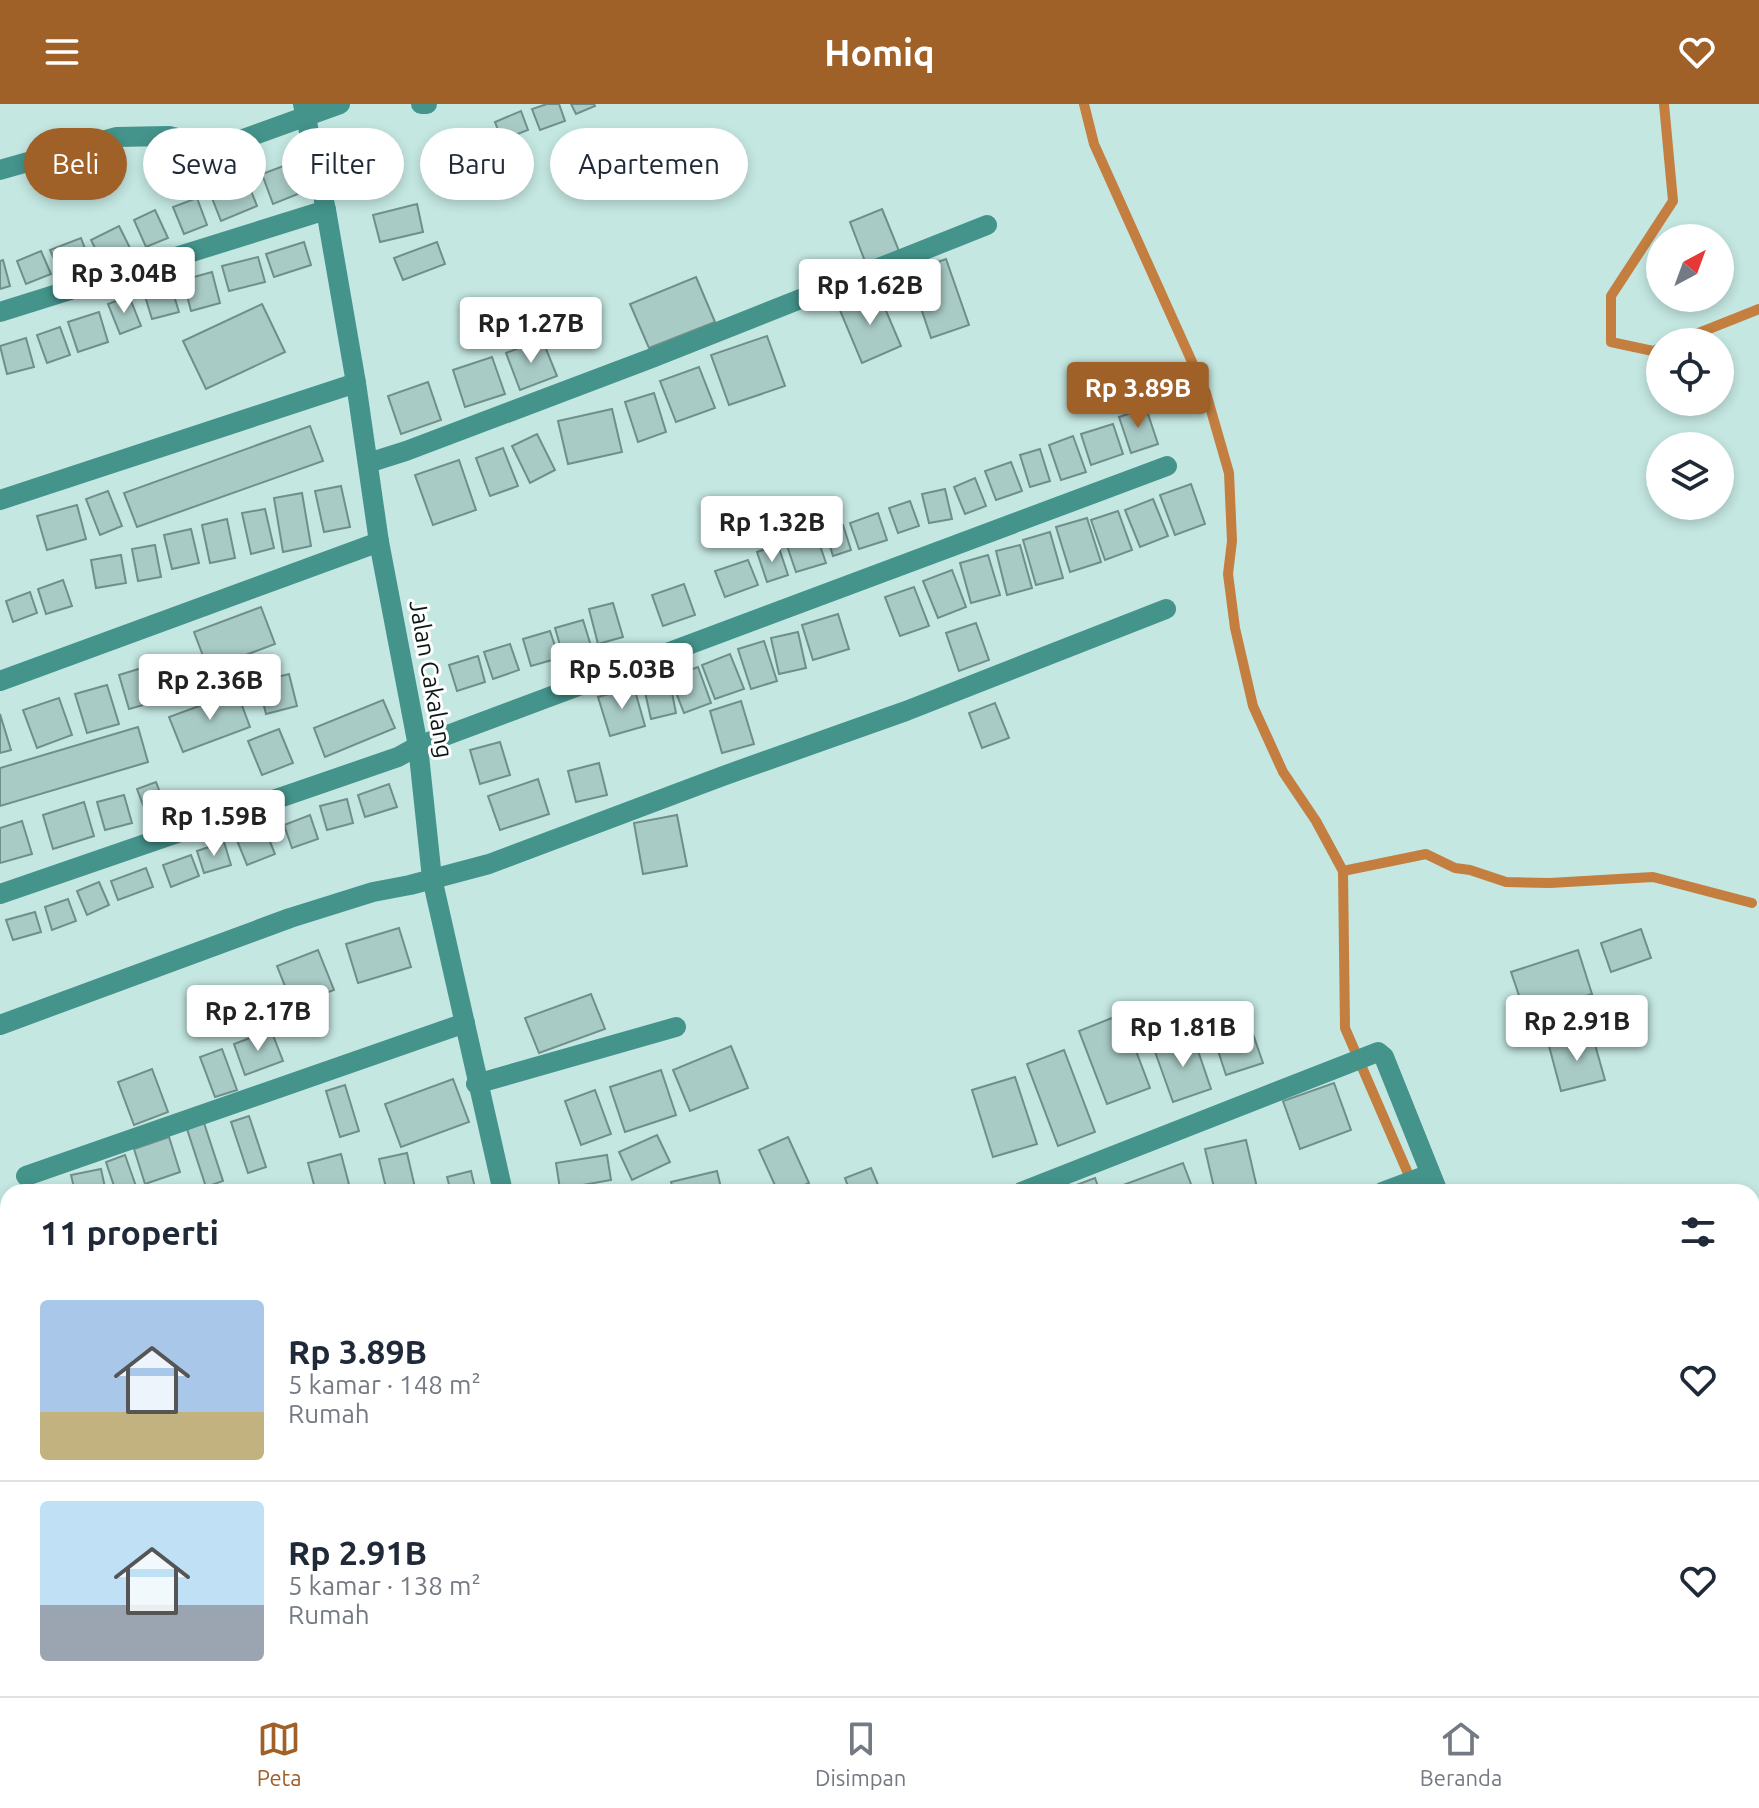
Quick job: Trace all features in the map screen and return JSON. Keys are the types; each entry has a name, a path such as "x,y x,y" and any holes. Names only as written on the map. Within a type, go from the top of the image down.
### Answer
{"street":[{"path":"0,170 116,137 169,136 197,143 227,145 305,110 340,104"},
{"name":"Jalan Cakalang","path":"305,110 326,210 379,542 418,746 432,878 501,1184"},
{"path":"0,312 326,210"},
{"path":"368,463 652,358 987,225"},
{"path":"0,500 356,383"},
{"path":"0,894 384,762 418,746 1167,466"},
{"path":"0,681 379,542"},
{"path":"0,1025 290,918 489,864 906,711 1166,609"},
{"path":"26,1176 465,1023"},
{"path":"476,1084 676,1027"},
{"path":"1041,1184 1378,1052 1384,1057 1429,1182"},
{"path":"0,1309 0,1316"}],"building":[{"path":"559,104 565,121 540,130 532,109"},
{"path":"571,104 594,104 595,106 576,114"},
{"path":"521,111 527,128 497,128 495,122"},
{"path":"282,166 283,200 273,204 266,185 266,172"},
{"path":"198,200 207,225 184,234 173,207"},
{"path":"213,200 255,200 257,206 221,221"},
{"path":"417,204 423,232 380,242 373,215"},
{"path":"882,209 899,251 866,264 850,222"},
{"path":"155,210 168,238 146,247 134,220"},
{"path":"119,226 130,248 102,262 91,240"},
{"path":"81,238 90,262 60,273 50,250"},
{"path":"304,242 311,265 274,277 266,254"},
{"path":"437,242 445,264 403,280 394,258"},
{"path":"41,251 51,274 26,284 17,261"},
{"path":"258,257 265,282 229,291 222,266"},
{"path":"946,259 969,325 931,338 909,272"},
{"path":"3,260 10,286 0,289 0,261"},
{"path":"212,272 220,303 191,311 183,280"},
{"path":"696,277 715,322 649,348 630,304"},
{"path":"171,286 179,312 152,319 144,293"},
{"path":"878,292 901,346 862,363 839,308"},
{"path":"129,296 141,326 120,334 108,304"},
{"path":"262,304 285,352 206,389 183,341"},
{"path":"99,312 108,342 78,352 68,322"},
{"path":"60,327 70,355 47,363 37,335"},
{"path":"767,336 785,386 729,405 711,355"},
{"path":"26,338 34,367 7,374 0,346"},
{"path":"542,339 557,376 520,390 506,353"},
{"path":"492,357 505,394 465,407 453,370"},
{"path":"699,367 715,408 676,422 660,381"},
{"path":"428,382 441,420 401,434 388,396"},
{"path":"654,393 666,432 638,442 625,402"},
{"path":"1146,408 1158,444 1131,453 1119,417"},
{"path":"612,409 622,452 568,464 558,421"},
{"path":"1113,424 1123,454 1091,465 1081,434"},
{"path":"310,426 323,461 137,527 124,493"},
{"path":"537,434 555,470 530,483 512,446"},
{"path":"1073,436 1086,472 1061,480 1049,445"},
{"path":"503,448 518,486 490,496 476,458"},
{"path":"1040,449 1050,481 1030,487 1020,455"},
{"path":"459,460 476,510 433,525 415,475"},
{"path":"1011,462 1022,491 996,500 985,471"},
{"path":"975,478 986,506 965,514 954,487"},
{"path":"1191,484 1205,524 1175,535 1160,495"},
{"path":"341,486 350,527 324,532 315,491"},
{"path":"945,489 952,519 929,523 922,494"},
{"path":"108,491 122,526 100,535 86,499"},
{"path":"302,493 311,546 283,552 274,498"},
{"path":"1153,499 1168,536 1140,547 1125,510"},
{"path":"910,501 919,526 898,533 889,508"},
{"path":"77,505 86,539 47,550 37,516"},
{"path":"265,509 274,548 251,554 242,513"},
{"path":"1118,511 1132,550 1105,560 1091,520"},
{"path":"878,513 887,540 859,549 850,523"},
{"path":"1087,518 1101,562 1070,572 1056,527"},
{"path":"227,519 235,558 210,563 202,525"},
{"path":"843,525 851,550 833,556 825,530"},
{"path":"191,529 199,563 172,569 164,535"},
{"path":"1050,532 1063,578 1036,585 1023,540"},
{"path":"816,534 826,563 796,572 786,543"},
{"path":"155,545 161,577 138,581 132,549"},
{"path":"778,545 788,575 767,582 757,552"},
{"path":"1020,545 1032,588 1007,595 996,551"},
{"path":"121,555 126,583 96,588 91,560"},
{"path":"988,555 1000,595 971,603 960,563"},
{"path":"748,560 758,585 725,597 715,571"},
{"path":"952,570 966,607 938,618 923,581"},
{"path":"63,580 72,606 46,614 38,589"},
{"path":"684,584 695,615 663,626 652,595"},
{"path":"914,587 929,626 900,636 885,597"},
{"path":"30,592 37,613 13,622 6,601"},
{"path":"613,603 623,637 598,644 589,609"},
{"path":"261,607 275,644 208,669 194,632"},
{"path":"838,614 849,649 813,660 802,625"},
{"path":"583,620 591,646 563,655 555,628"},
{"path":"976,623 989,660 959,671 946,633"},
{"path":"550,631 559,658 531,666 523,639"},
{"path":"798,632 806,668 779,674 771,638"},
{"path":"764,641 777,681 751,689 738,649"},
{"path":"510,644 519,670 493,679 484,652"},
{"path":"730,654 744,689 715,699 702,665"},
{"path":"478,656 485,682 457,691 449,665"},
{"path":"158,663 168,698 129,709 119,675"},
{"path":"698,667 711,703 684,713 670,677"},
{"path":"289,674 297,706 266,714 258,682"},
{"path":"669,678 676,713 651,719 643,683"},
{"path":"107,685 119,724 87,733 75,694"},
{"path":"634,687 645,726 610,736 598,697"},
{"path":"237,692 250,727 183,752 169,717"},
{"path":"59,698 72,735 37,748 23,710"},
{"path":"383,700 395,728 325,757 314,728"},
{"path":"741,701 754,744 722,753 710,711"},
{"path":"995,703 1009,738 982,748 969,713"},
{"path":"0,714 11,750 0,753"},
{"path":"138,727 148,762 0,806 0,768"},
{"path":"279,729 293,763 262,775 248,741"},
{"path":"500,742 510,775 480,784 470,750"},
{"path":"599,763 607,795 576,802 568,771"},
{"path":"538,779 549,814 500,830 488,796"},
{"path":"156,782 167,811 148,818 137,789"},
{"path":"389,784 397,807 365,817 358,795"},
{"path":"124,795 132,823 105,830 97,802"},
{"path":"347,799 353,823 327,830 320,806"},
{"path":"84,802 94,836 53,849 43,815"},
{"path":"310,815 318,839 292,848 284,825"},
{"path":"677,815 687,866 643,874 634,823"},
{"path":"22,821 32,854 0,863 0,828"},
{"path":"264,827 275,854 247,865 236,838"},
{"path":"224,842 231,865 204,873 197,851"},
{"path":"191,855 199,876 171,887 163,865"},
{"path":"146,868 153,887 118,900 111,881"},
{"path":"99,882 109,905 87,915 77,891"},
{"path":"68,899 76,921 52,930 45,907"},
{"path":"35,912 41,932 13,940 6,920"},
{"path":"399,928 411,967 358,983 346,944"},
{"path":"1641,929 1651,958 1611,972 1601,943"},
{"path":"318,950 334,990 293,1006 277,966"},
{"path":"1578,950 1592,994 1526,1016 1511,972"},
{"path":"591,994 605,1029 539,1053 525,1018"},
{"path":"1242,1002 1263,1063 1226,1075 1206,1014"},
{"path":"1122,1014 1150,1088 1107,1104 1079,1031"},
{"path":"271,1030 283,1061 245,1075 234,1044"},
{"path":"1592,1034 1605,1080 1561,1091 1549,1046"},
{"path":"1193,1036 1211,1089 1173,1102 1154,1049"},
{"path":"731,1046 748,1088 690,1111 673,1070"},
{"path":"222,1049 237,1090 215,1097 200,1057"},
{"path":"1064,1050 1095,1132 1058,1146 1027,1064"},
{"path":"152,1069 168,1112 134,1125 118,1082"},
{"path":"661,1070 676,1115 625,1132 610,1087"},
{"path":"1015,1077 1037,1144 993,1157 972,1090"},
{"path":"453,1079 469,1122 401,1147 385,1104"},
{"path":"1334,1083 1351,1130 1300,1149 1283,1101"},
{"path":"345,1085 359,1131 340,1137 326,1091"},
{"path":"595,1090 611,1134 581,1145 565,1101"},
{"path":"249,1116 266,1167 248,1173 231,1122"},
{"path":"204,1123 223,1181 205,1184 187,1129"},
{"path":"657,1135 670,1162 632,1180 619,1152"},
{"path":"169,1137 180,1172 145,1184 134,1149"},
{"path":"788,1137 809,1183 774,1184 759,1150"},
{"path":"1246,1140 1256,1184 1213,1184 1205,1149"},
{"path":"407,1153 414,1184 385,1184 379,1159"},
{"path":"341,1154 349,1184 314,1184 308,1163"},
{"path":"125,1155 135,1184 113,1184 106,1162"},
{"path":"607,1155 611,1180 559,1184 556,1163"},
{"path":"1183,1163 1191,1184 1126,1184"},
{"path":"871,1168 878,1184 847,1184 845,1178"},
{"path":"101,1169 104,1184 73,1184 71,1175"},
{"path":"471,1171 474,1184 449,1184 447,1177"},
{"path":"717,1171 720,1184 672,1184"},
{"path":"1095,1178 1097,1184 1079,1184"}],"waterway":[{"path":"1084,104 1094,144 1206,393 1229,473 1232,541 1228,574 1235,628 1253,706 1283,772 1316,821 1343,871 1345,1028 1413,1184"},
{"path":"1646,350 1611,342 1611,296 1673,201 1664,104"},
{"path":"1711,328 1759,309"},
{"path":"1343,871 1426,854 1455,868 1506,882 1550,883 1653,877 1752,903"}]}
